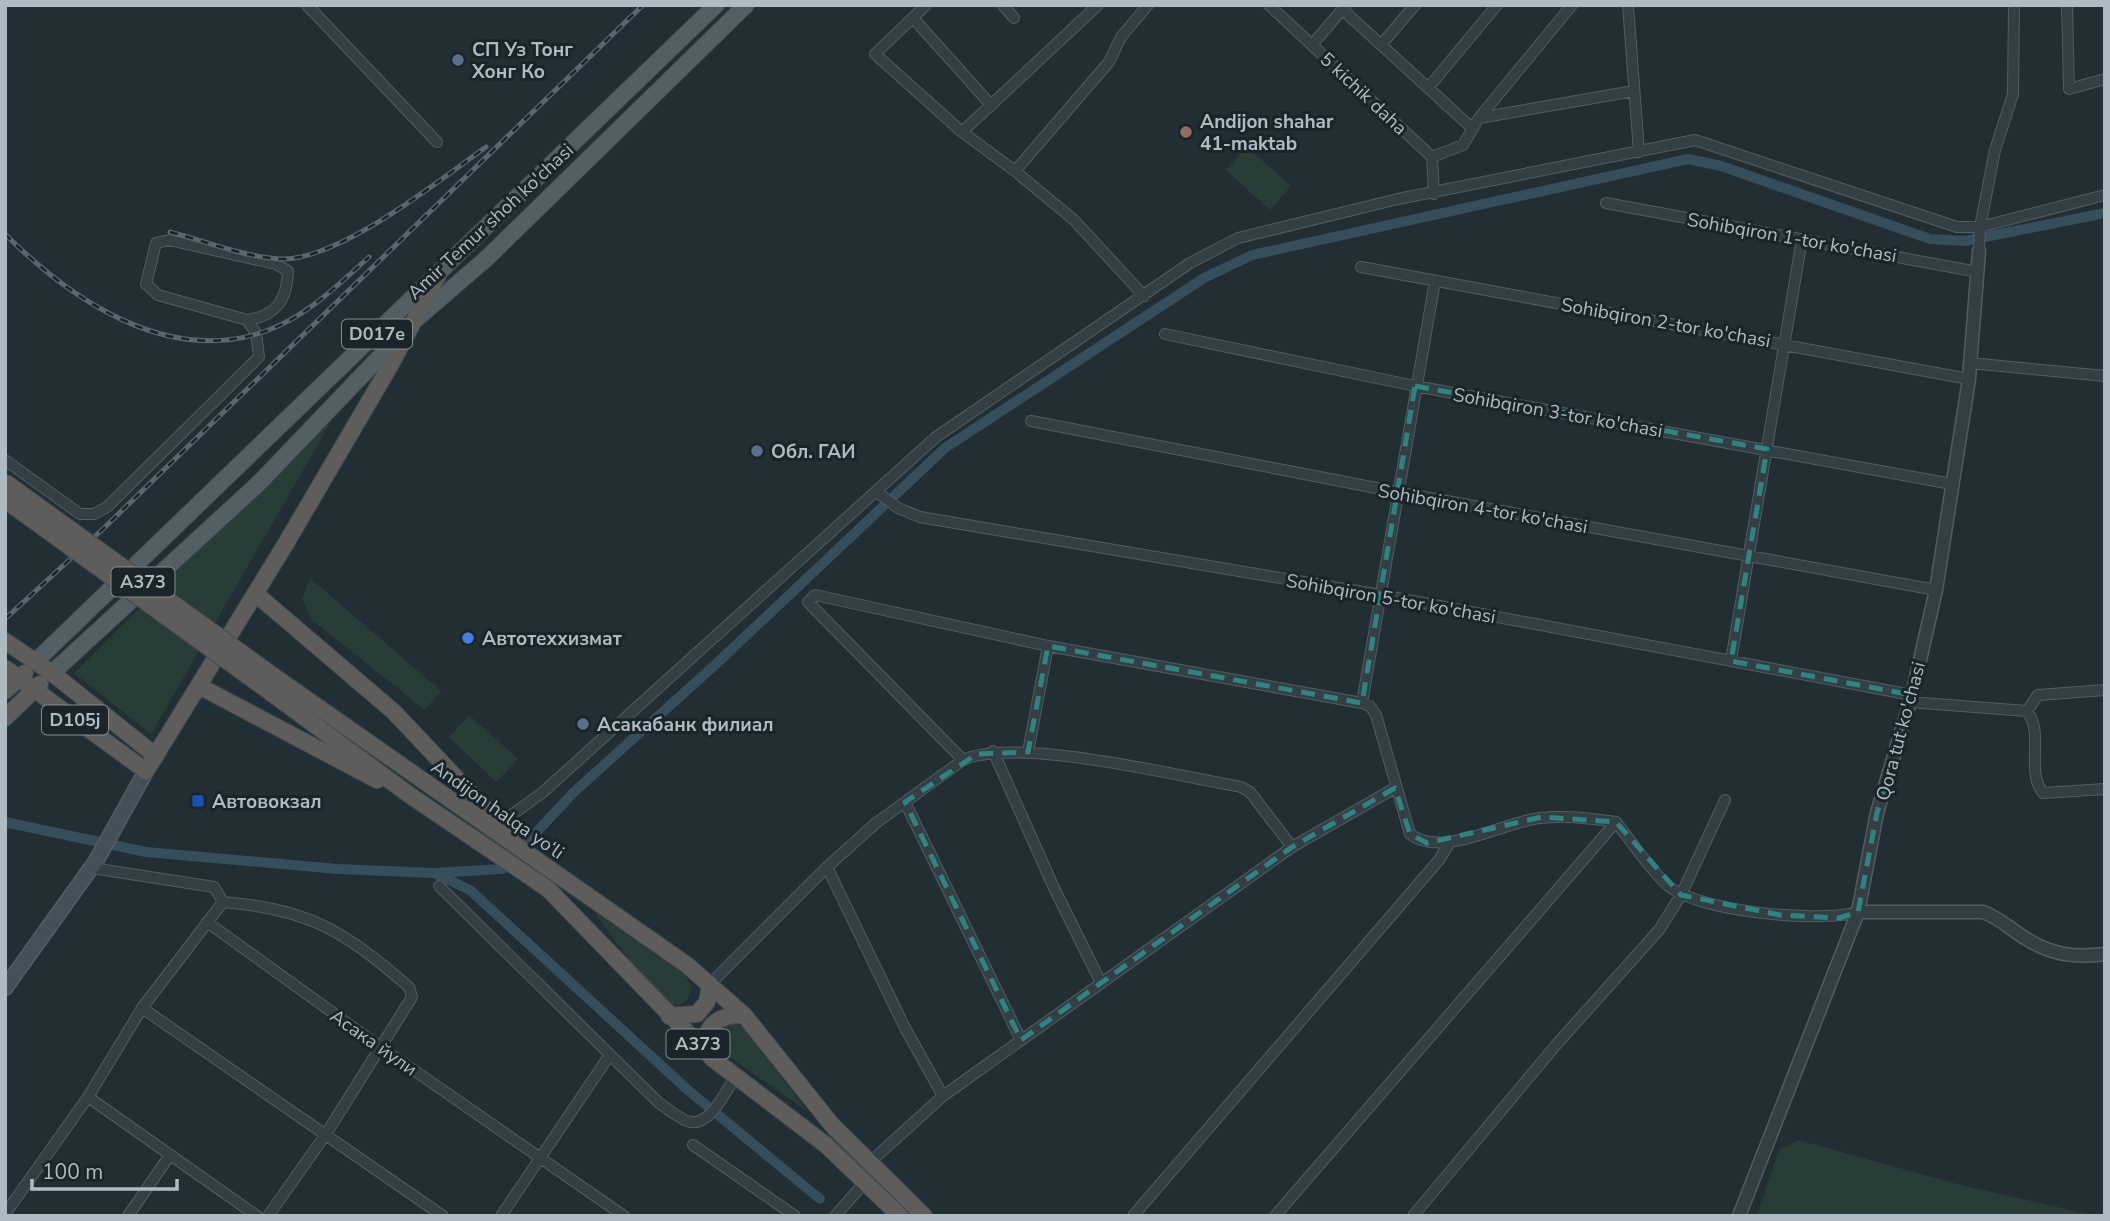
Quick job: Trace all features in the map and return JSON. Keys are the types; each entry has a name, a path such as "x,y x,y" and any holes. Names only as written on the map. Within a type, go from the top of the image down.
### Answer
{"highway":[{"path":"146,771 256,594 438,275"},
{"name":"Andijon halqa yo‘li","path":"5,482 276,687 411,796 548,889 705,1051 826,1145 900,1216"},
{"name":"Andijon halqa yo‘li","path":"5,500 276,687 534,860 710,984 744,1015 832,1125 924,1216"},
{"path":"256,594 394,712 534,860"},
{"path":"5,641 52,673 5,718"},
{"path":"5,691 36,661"},
{"name":"D105j","path":"5,668 146,771"},
{"name":"D105j","path":"52,673 156,756"},
{"path":"199,687 411,796"},
{"path":"669,1016 697,1014 707,1002 710,984"},
{"path":"705,1051 704,1041 713,1022 722,1017 744,1015"}],"main road":[{"name":"Amir Temur shoh ko'chasi","path":"36,661 716,5"},
{"name":"Amir Temur shoh ko'chasi","path":"52,673 259,483 414,321 486,259 746,5"},
{"path":"5,988 115,832 146,771"}],"street":[{"path":"307,5 437,142"},
{"path":"926,5 875,54 962,132 1074,220 1144,296"},
{"path":"1003,5 1014,18"},
{"path":"962,132 1098,5"},
{"path":"1015,171 1109,62 1121,37 1148,5"},
{"name":"5 kichik daha","path":"1269,5 1432,157"},
{"path":"1381,45 1415,5"},
{"path":"1428,88 1497,5"},
{"path":"1434,194 1432,157 1463,145 1479,118 1572,5"},
{"path":"1628,5 1639,152"},
{"name":"Qora tut ko'chasi","path":"1739,1216 1858,912 1877,813 1910,699 1936,590 1969,379 1980,228 1995,150 2013,94 2014,5"},
{"path":"2067,5 2069,89 2105,79"},
{"path":"1312,45 1345,7 1381,45 1473,129"},
{"path":"913,18 991,105"},
{"path":"1479,118 1634,91"},
{"path":"499,824 542,793 878,493 936,437 1190,263 1238,238 1398,199 1434,194 1695,140 1957,227 1980,228 2105,195"},
{"name":"Sohibqiron 1-tor ko'chasi","path":"1606,203 1978,272"},
{"path":"1731,661 1802,239"},
{"path":"5,460 80,514 94,514 107,507 259,357 256,333 247,320 158,295 146,284 156,243 169,240 276,264 288,271 287,292 279,306 262,318 247,320"},
{"name":"Sohibqiron 2-tor ko'chasi","path":"1362,267 1786,343 1969,379"},
{"path":"1362,702 1435,281"},
{"name":"Sohibqiron 3-tor ko'chasi","path":"1165,334 1415,386 1952,484"},
{"path":"1970,363 2105,376"},
{"name":"Sohibqiron 4-tor ko'chasi","path":"1031,421 1397,492 1936,590"},
{"name":"Sohibqiron 5-tor ko'chasi","path":"878,493 898,508 920,517 1381,595 1731,661 1910,699 2027,711"},
{"path":"962,760 808,602 815,595 1048,646 1362,702 1370,706 1376,715 1410,834 1427,843 1450,842 1542,817 1616,822 1666,885 1681,895 1780,915 1839,918 1858,912 1983,912 2000,918 2023,937 2051,952 2079,957 2105,954"},
{"path":"1028,752 1048,646"},
{"path":"2105,690 2038,695 2027,711 2035,722 2036,785 2042,793 2105,789"},
{"path":"993,751 1054,888 1101,983"},
{"path":"710,984 827,867 905,802 962,760 993,751 1028,752 1241,787 1250,792 1292,847"},
{"path":"869,1163 943,1096 1021,1040 1292,847 1395,788"},
{"path":"1413,1216 1556,1045 1658,930 1681,895 1725,800"},
{"path":"905,802 1021,1040"},
{"path":"1275,1216 1616,822"},
{"path":"1133,1216 1439,860 1450,842"},
{"path":"94,864 214,887 223,902"},
{"path":"827,867 905,1028 943,1096"},
{"path":"439,886 609,1056 659,1103 688,1122 700,1121 708,1116 736,1076"},
{"path":"5,1214 88,1097 142,1008 223,902"},
{"path":"223,902 256,905 302,915 360,945 409,987 412,997 326,1134 268,1216"},
{"name":"Асака йули","path":"207,922 379,1046 624,1216"},
{"path":"142,1008 443,1216"},
{"path":"501,1216 609,1056"},
{"path":"88,1097 256,1215"},
{"path":"693,1145 794,1216"},
{"path":"128,1216 170,1155"},
{"path":"835,1216 865,1182"}],"highlighted area":[{"path":"1415,386 1767,449 1731,661 1912,695 1877,813 1858,912 1839,918 1780,915 1681,895 1616,822 1542,817 1427,843 1410,834 1395,788 1292,847 1021,1040 905,802 977,754 1028,752 1048,646 1362,703"}],"green space":[{"path":"1247,147 1291,186 1270,210 1226,170"},
{"path":"335,415 151,734 74,673"},
{"path":"310,578 441,691 425,710 312,620 302,599"},
{"path":"469,715 518,759 496,782 449,737"},
{"path":"594,912 686,976 692,989 687,1001 675,1006 664,1000 643,977"},
{"path":"735,1022 743,1027 808,1112 717,1048 713,1039 718,1026"},
{"path":"1798,1140 1961,1185 2097,1216 1757,1216 1779,1150"}],"waterway":[{"path":"5,822 146,852 338,869 434,873 502,869 574,792 716,664 945,448 1204,278 1252,255 1688,159 1721,166 1930,239 1965,241 2105,213"},
{"path":"436,874 470,890 689,1091 820,1199"}],"railway":[{"path":"5,619 104,528 643,5"},
{"path":"170,232 253,255 280,259 304,256 330,247 387,216 486,147"},
{"path":"5,234 31,259 91,303 158,333 193,340 229,340 281,325 321,299 369,257"}],"place":[{"name":"СП Уз Тонг Хонг Ко","path":"458,60"},
{"name":"Andijon shahar 41-maktab","path":"1186,132"},
{"name":"Обл. ГАИ","path":"757,451"},
{"name":"Автотеххизмат","path":"468,638"},
{"name":"Асакабанк филиал","path":"583,724"},
{"name":"Автовокзал","path":"198,801"}]}
